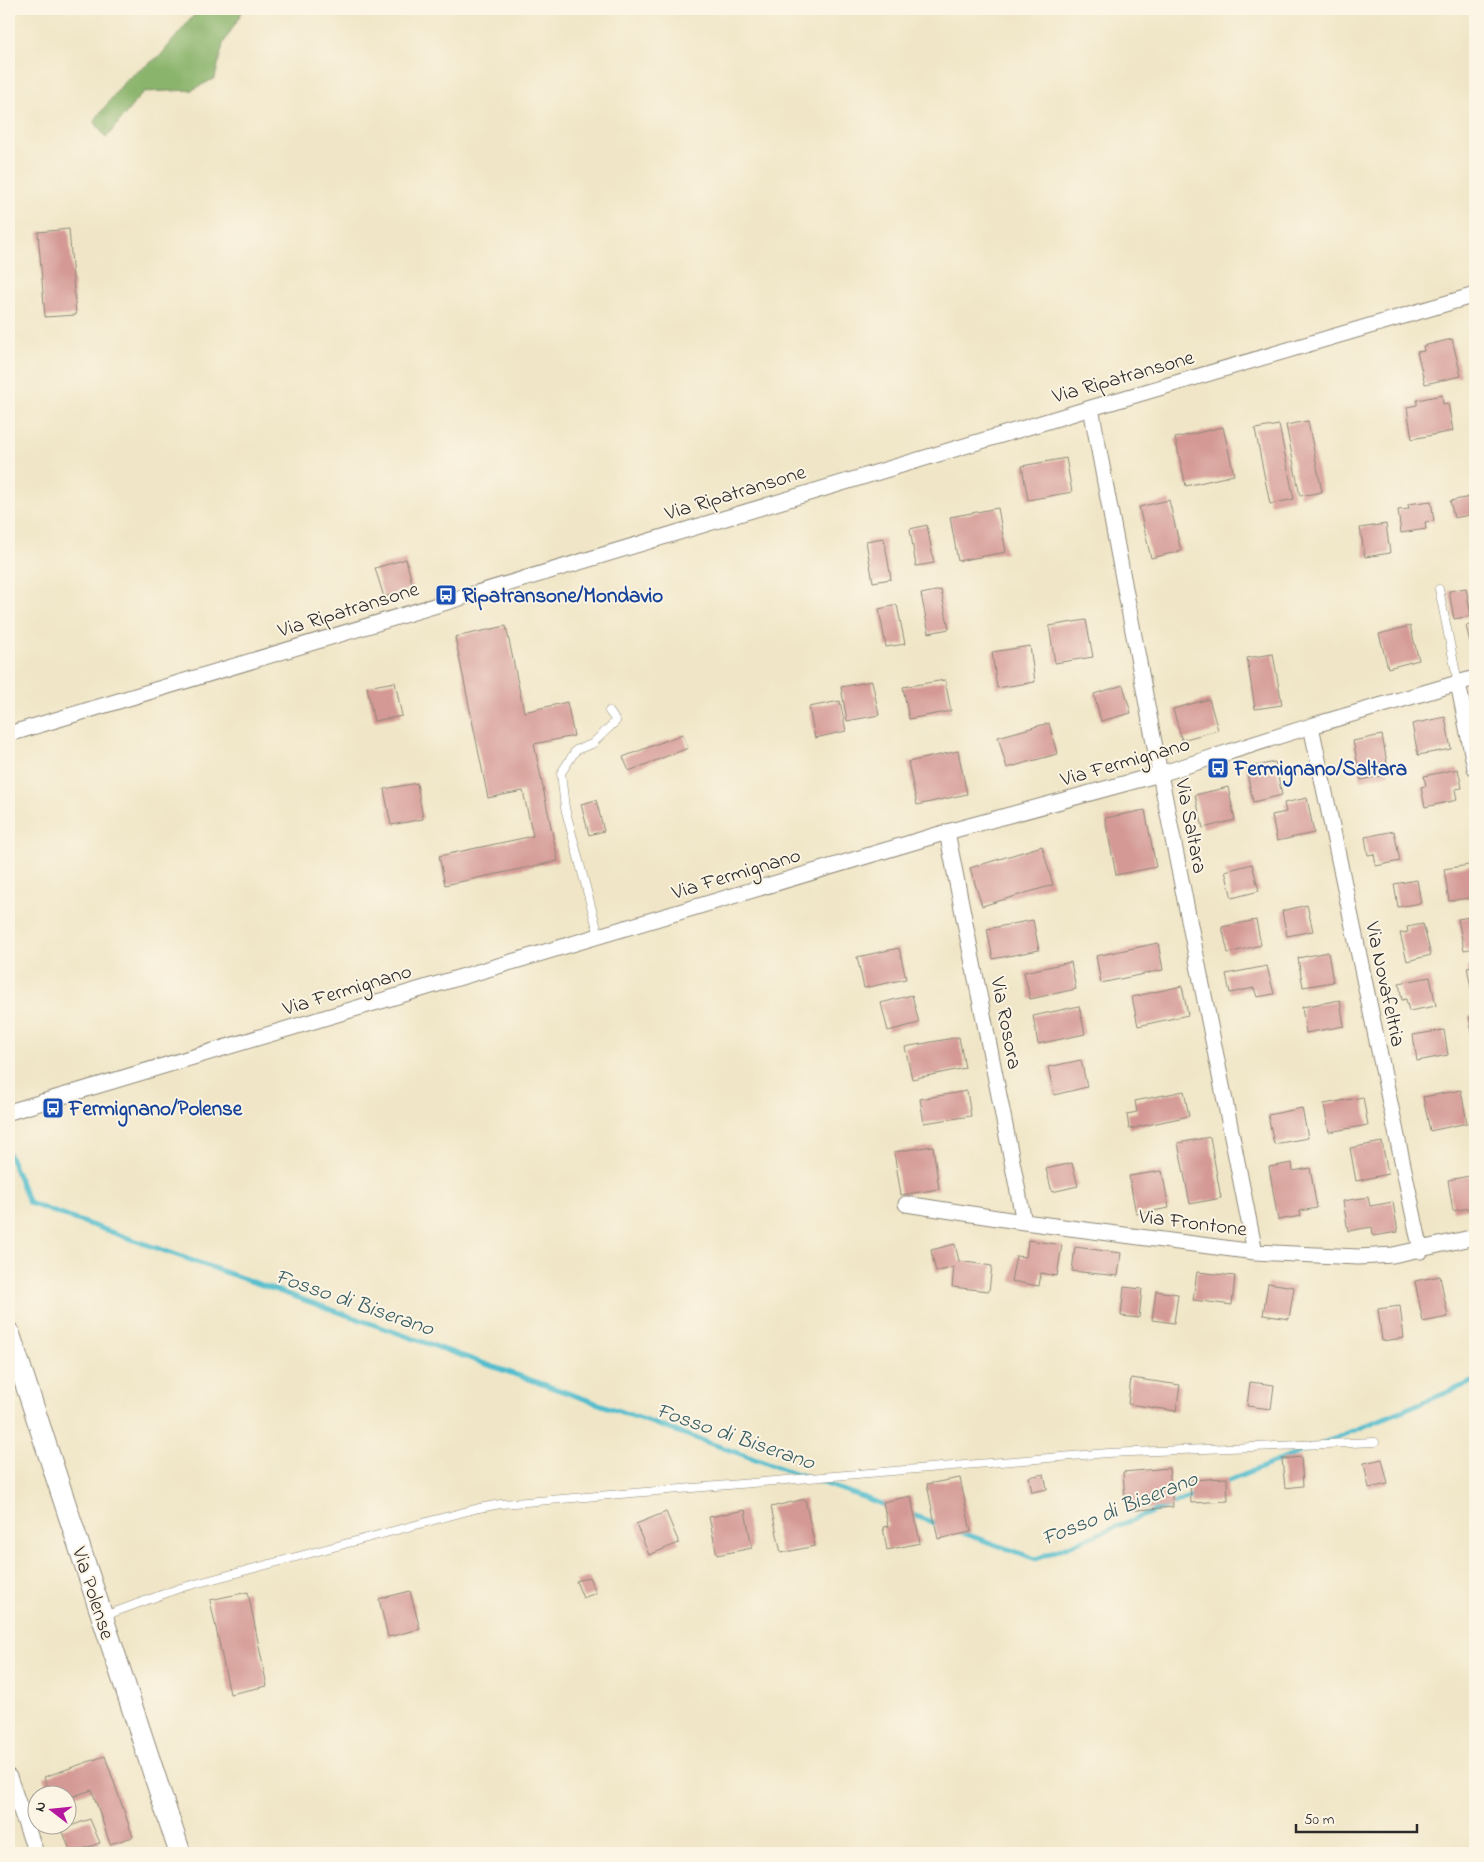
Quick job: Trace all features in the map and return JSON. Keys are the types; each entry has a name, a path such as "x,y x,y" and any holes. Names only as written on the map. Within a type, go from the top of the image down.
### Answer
{"main road":[{"name":"Via Polense","path":"9,1333 180,1853"}],"street":[{"name":"Via Ripatransone","path":"9,734 1091,408 1475,295"},
{"name":"Via Saltara","path":"1091,408 1160,774 1255,1252"},
{"name":"Via Fermignano","path":"9,1112 947,832 1160,774 1310,726 1475,678"},
{"path":"1458,683 1475,768"},
{"name":"Via Novafeltria","path":"1310,726 1421,1251"},
{"name":"Via Rosora","path":"947,832 1024,1222"},
{"name":"Via Frontone","path":"906,1204 1024,1222 1255,1252 1358,1257 1393,1256 1475,1237"},
{"path":"9,1777 36,1853"}],"lane":[{"path":"1439,590 1458,683"},
{"path":"599,936 566,808 560,773 576,750 592,744 616,721 609,711"},
{"path":"102,1617 180,1588 469,1510 501,1504 1108,1453 1375,1442"}],"green space":[{"path":"199,9 244,9 223,44 215,78 192,90 143,92 106,138 94,121 126,80 161,55"}],"building":[{"path":"69,229 76,315 45,317 38,232"},
{"path":"1452,339 1461,376 1425,384 1417,352 1424,351 1423,346"},
{"path":"1442,395 1443,404 1448,403 1453,431 1412,439 1407,407 1417,405 1417,400"},
{"path":"1308,421 1322,492 1300,496 1286,425"},
{"path":"1279,425 1294,499 1270,504 1255,429"},
{"path":"1223,427 1234,475 1186,486 1175,438"},
{"path":"1066,458 1072,492 1028,500 1022,466"},
{"path":"1475,496 1475,514 1454,518 1450,501"},
{"path":"1169,500 1181,551 1151,558 1139,507"},
{"path":"1431,501 1434,521 1425,522 1426,529 1401,533 1398,510 1409,509 1408,504"},
{"path":"998,508 1006,552 958,561 950,517"},
{"path":"1386,524 1390,553 1365,557 1360,528"},
{"path":"927,525 934,563 916,566 910,529"},
{"path":"884,538 891,579 873,582 866,541"},
{"path":"406,559 413,588 384,597 375,568"},
{"path":"1466,588 1471,616 1454,619 1449,591"},
{"path":"941,590 949,629 929,633 921,594"},
{"path":"897,605 905,644 886,647 879,609"},
{"path":"1086,620 1093,657 1055,663 1049,626"},
{"path":"1475,624 1475,655 1473,655 1466,626"},
{"path":"506,626 524,712 567,702 574,736 534,744 558,861 445,885 439,856 533,836 523,791 488,798 455,637"},
{"path":"1410,626 1419,660 1388,668 1379,634"},
{"path":"1030,646 1035,682 997,688 992,652"},
{"path":"1273,654 1282,705 1255,709 1247,658"},
{"path":"945,680 951,711 909,719 903,687"},
{"path":"872,681 879,715 847,721 841,687"},
{"path":"395,682 402,716 374,721 367,687"},
{"path":"1123,685 1131,713 1101,721 1094,694"},
{"path":"1209,699 1218,730 1182,740 1173,709"},
{"path":"840,701 846,731 815,738 809,707"},
{"path":"1445,717 1451,749 1418,755 1412,724"},
{"path":"1049,723 1057,754 1007,768 998,737"},
{"path":"683,734 688,748 629,771 623,757"},
{"path":"1382,735 1389,774 1361,780 1353,741"},
{"path":"958,751 967,794 917,805 908,762"},
{"path":"1275,762 1282,795 1253,802 1246,768"},
{"path":"1458,769 1462,788 1455,789 1457,800 1425,807 1421,787 1426,786 1424,776"},
{"path":"417,783 423,819 391,825 384,789"},
{"path":"1228,787 1235,820 1203,828 1195,795"},
{"path":"1307,798 1314,833 1277,841 1272,815 1286,812 1284,803"},
{"path":"596,800 604,831 589,835 581,804"},
{"path":"1145,810 1156,867 1116,875 1105,818"},
{"path":"1394,831 1400,861 1376,866 1374,854 1368,855 1365,837"},
{"path":"1042,846 1053,885 982,906 970,868"},
{"path":"1252,864 1259,891 1232,898 1225,871"},
{"path":"1475,864 1475,897 1449,901 1444,869"},
{"path":"1417,880 1421,903 1398,907 1394,884"},
{"path":"1307,905 1313,931 1287,936 1282,911"},
{"path":"1475,916 1475,948 1464,950 1458,919"},
{"path":"1033,920 1039,950 993,959 987,929"},
{"path":"1256,920 1261,945 1228,953 1222,927"},
{"path":"1423,924 1431,955 1407,961 1400,933 1408,932 1407,927"},
{"path":"1158,943 1163,970 1101,983 1096,956"},
{"path":"899,948 906,979 864,988 857,957"},
{"path":"1328,952 1333,982 1303,987 1298,958"},
{"path":"1071,962 1076,989 1030,999 1024,972"},
{"path":"1267,966 1274,994 1257,997 1254,988 1230,993 1226,974"},
{"path":"1475,966 1475,998 1473,999 1467,967"},
{"path":"1430,977 1436,1006 1409,1011 1406,999 1402,1000 1399,983"},
{"path":"1182,986 1188,1015 1138,1026 1132,997"},
{"path":"912,995 919,1023 888,1031 881,1003"},
{"path":"1340,1000 1344,1026 1306,1033 1302,1007"},
{"path":"1079,1006 1085,1034 1038,1044 1033,1016"},
{"path":"1475,1014 1475,1044 1474,1044 1469,1016"},
{"path":"1444,1030 1448,1055 1417,1061 1413,1035"},
{"path":"959,1037 965,1068 912,1079 905,1047"},
{"path":"1081,1060 1087,1087 1054,1095 1048,1067"},
{"path":"1461,1090 1467,1123 1430,1131 1423,1097"},
{"path":"967,1091 971,1116 924,1123 920,1099"},
{"path":"1184,1091 1189,1116 1129,1129 1127,1114 1137,1112 1135,1101"},
{"path":"1363,1097 1368,1125 1329,1132 1324,1104"},
{"path":"1302,1108 1308,1138 1274,1144 1268,1115"},
{"path":"1210,1137 1221,1198 1190,1204 1178,1143"},
{"path":"1382,1142 1388,1174 1356,1181 1350,1148"},
{"path":"933,1146 939,1189 901,1195 894,1152"},
{"path":"1072,1163 1078,1186 1052,1192 1046,1169"},
{"path":"1292,1163 1293,1171 1310,1168 1317,1208 1300,1211 1301,1216 1278,1220 1269,1167"},
{"path":"1162,1171 1169,1208 1136,1214 1129,1176"},
{"path":"1475,1175 1475,1207 1453,1211 1448,1180"},
{"path":"1368,1197 1370,1206 1393,1202 1398,1232 1373,1236 1372,1227 1348,1231 1343,1201"},
{"path":"1028,1240 1062,1245 1057,1276 1041,1273 1039,1286 1011,1281 1016,1256 1026,1257"},
{"path":"955,1244 959,1261 992,1266 989,1291 952,1287 954,1267 936,1272 931,1250"},
{"path":"1075,1247 1121,1253 1118,1276 1072,1271"},
{"path":"1197,1272 1235,1276 1232,1305 1193,1300"},
{"path":"1440,1276 1448,1317 1423,1322 1415,1281"},
{"path":"1268,1283 1294,1287 1289,1319 1263,1315"},
{"path":"1124,1287 1142,1289 1139,1318 1121,1316"},
{"path":"1156,1291 1178,1294 1174,1323 1152,1320"},
{"path":"1400,1306 1404,1338 1382,1341 1378,1309"},
{"path":"1131,1378 1180,1385 1176,1411 1128,1404"},
{"path":"1250,1382 1274,1385 1271,1409 1247,1406"},
{"path":"1301,1457 1303,1486 1285,1488 1282,1459"},
{"path":"1382,1459 1388,1484 1369,1488 1364,1463"},
{"path":"1169,1468 1173,1507 1126,1511 1123,1472"},
{"path":"1044,1474 1047,1489 1032,1492 1029,1477"},
{"path":"960,1478 971,1532 938,1539 927,1484"},
{"path":"1227,1478 1228,1501 1191,1503 1190,1480"},
{"path":"911,1496 920,1543 887,1550 883,1527 888,1526 883,1502"},
{"path":"805,1499 815,1546 781,1553 771,1507"},
{"path":"745,1510 752,1548 717,1555 709,1517"},
{"path":"666,1512 679,1543 649,1555 636,1524"},
{"path":"589,1577 596,1593 583,1598 576,1581"},
{"path":"410,1591 420,1629 388,1637 379,1599"},
{"path":"248,1592 267,1686 230,1694 210,1600"},
{"path":"105,1756 133,1837 110,1844 92,1790 78,1795 78,1784 46,1784 44,1777"},
{"path":"90,1819 100,1843 71,1853 64,1834 78,1834 78,1823"}],"waterway":[{"name":"Fosso di Biserano","path":"9,1154 29,1203 888,1506"},
{"name":"Fosso di Biserano","path":"1323,1443 1475,1381"},
{"name":"Fosso di Biserano","path":"1221,1484 1315,1446"},
{"name":"Fosso di Biserano","path":"960,1532 1036,1559 1197,1494"},
{"name":"Fosso di Biserano","path":"910,1514 940,1525"}],"place":[{"name":"Ripatransone/Mondavio","path":"446,595"},
{"name":"Fermignano/Saltara","path":"1218,768"},
{"name":"Fermignano/Polense","path":"53,1108"}]}
